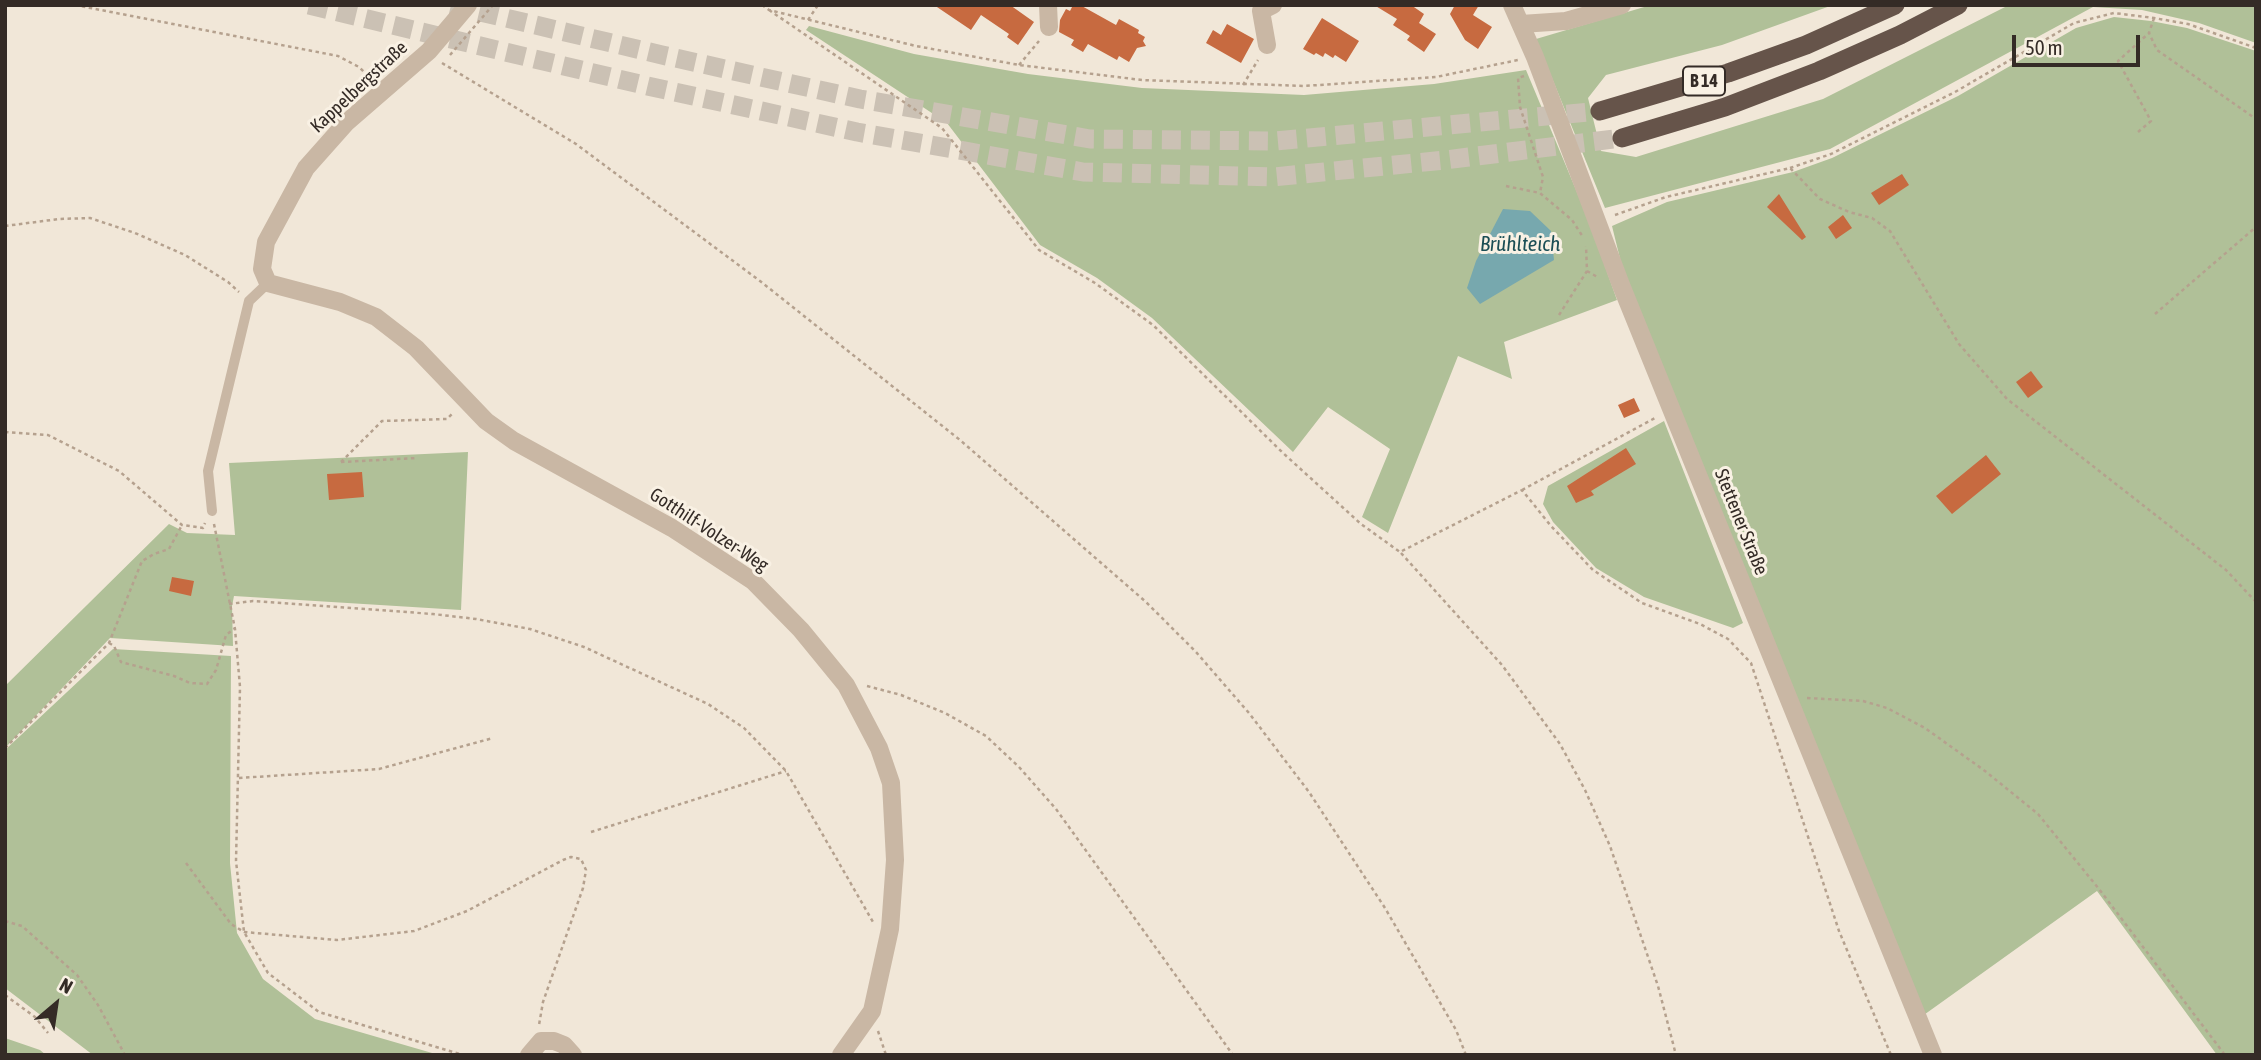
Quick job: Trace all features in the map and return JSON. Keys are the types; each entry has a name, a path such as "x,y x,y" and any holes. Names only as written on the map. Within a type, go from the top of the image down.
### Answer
{"highway":[{"name":"B 14","path":"1600,111 1728,74 1806,45 1895,5"},
{"name":"B 14","path":"1622,138 1725,107 1819,71 1900,35 1958,5"}],"street":[{"name":"Kappelbergstraße","path":"268,283 262,268 266,242 306,168 346,123 429,51 468,5"},
{"path":"1048,5 1049,27"},
{"name":"Stettener Straße","path":"1512,5 1538,65 1621,285 1933,1055"},
{"path":"1521,24 1566,21 1622,5"},
{"path":"1262,7 1267,46"},
{"name":"Gotthilf-Volzer-Weg","path":"268,283 340,302 376,317 416,348 486,421 514,440 672,528 753,581 801,630 846,685 880,748 891,783 895,860 890,929 872,1011 841,1055"},
{"path":"532,1050 541,1041 554,1041 564,1045 573,1055"}],"lane":[{"path":"212,511 208,471 249,301 268,283"}],"path":[{"path":"75,5 338,56 359,67 382,90"},
{"path":"493,5 442,64 576,144 760,281 960,440 1146,602 1231,692 1309,792 1385,908 1456,1030 1466,1055"},
{"path":"762,5 943,128 1039,250 1095,283 1153,325 1283,453 1361,524 1400,552 1502,665 1560,744 1585,790 1615,857 1658,986 1676,1055"},
{"path":"808,20 818,5"},
{"path":"769,10 916,46 1019,65 1142,80 1304,86 1436,77 1538,65"},
{"path":"1598,221 1665,197 1790,168 1831,154 1955,92 2074,23 2114,13 2154,18 2188,24 2256,48"},
{"path":"2138,132 2151,121 2118,61 2149,33 2154,18"},
{"path":"1019,65 1049,27"},
{"path":"2149,33 2157,50 2256,119"},
{"path":"1243,85 1267,46"},
{"path":"1538,65 1518,78 1520,107 1543,177 1540,193"},
{"path":"1790,168 1820,200 1872,218 1890,231 1959,344 2007,399 2226,569 2256,602"},
{"path":"1506,186 1540,193 1572,220 1586,242 1587,271 1559,315"},
{"path":"5,226 90,218 135,233 185,255 228,282 249,301"},
{"path":"2155,314 2256,227"},
{"path":"417,458 341,462 382,421 447,419 466,401"},
{"path":"1400,552 1522,490 1672,408"},
{"path":"5,432 48,435 119,471 182,525 202,528 212,511"},
{"path":"1522,490 1551,526 1593,570 1642,603 1700,624 1728,639 1751,663 1839,931 1891,1055"},
{"path":"212,511 235,629 240,687 236,862 244,932 268,973 319,1012 463,1055"},
{"path":"5,748 109,643 142,561 169,549 182,525"},
{"path":"229,604 253,601 433,614 530,629 584,647 708,704 744,728 786,771 870,920 890,929"},
{"path":"109,643 114,646 121,662 190,683 207,684 216,670 226,635 235,629"},
{"path":"846,685 869,686 901,695 945,713 986,736 1019,767 1056,809 1233,1055"},
{"path":"1791,700 1804,698 1863,702 1887,708 1924,728 1985,771 2038,814 2099,889 2225,1055"},
{"path":"239,778 379,769 493,738"},
{"path":"590,832 786,771"},
{"path":"186,863 232,924 244,932 337,940 414,930 467,911 563,860 571,857 581,859 586,870 583,888 543,1002 532,1050"},
{"path":"5,921 22,926 77,975 99,1004 125,1055"},
{"path":"5,995 36,1017 48,1032"}],"green space":[{"path":"1651,5 1833,5 1722,45 1606,75 1588,98 1601,151 1636,157 1823,99 2009,5 2256,5 2256,43 2199,23 2142,10 2093,7 1830,149 1605,208 1536,39"},
{"path":"2114,17 2187,28 2256,51 2256,1055 2217,1055 2097,891 1921,1017 1627,287 1612,226 1667,202 1793,172 1832,158 1958,96 2076,28"},
{"path":"809,26 914,54 1028,74 1142,88 1304,95 1434,84 1526,70 1589,221 1617,300 1504,342 1512,379 1458,356 1388,533 1362,517 1390,449 1328,407 1293,452 1152,318 1097,278 1040,245 947,123 806,30"},
{"path":"1664,421 1743,623 1733,628 1644,597 1596,568 1553,522 1543,504 1548,486"},
{"path":"468,452 461,610 234,596 233,646 110,638 5,748 5,686 169,524 187,533 235,535 229,463"},
{"path":"113,649 231,656 230,863 237,933 263,979 315,1019 439,1055 93,1055 5,988 5,750"},
{"path":"5,1038 40,1050 46,1055 5,1055"}],"water":[{"name":"Brühlteich","path":"1503,209 1530,211 1551,231 1554,260 1480,304 1467,288 1476,261"}],"building":[{"path":"934,5 1010,5 1034,22 1018,45 1007,37 1009,34 981,15 971,30"},
{"path":"1073,5 1080,5 1116,25 1119,19 1139,30 1138,33 1145,37 1143,41 1146,46 1137,48 1129,62 1119,56 1117,60 1088,44 1083,52 1071,45 1074,40 1059,32 1060,20 1066,9 1070,11"},
{"path":"1374,5 1411,5 1424,14 1419,23 1436,34 1424,52 1407,40 1410,36 1393,25 1397,19"},
{"path":"1455,5 1479,5 1473,15 1492,27 1478,49 1465,40 1450,14"},
{"path":"1322,18 1359,41 1346,62 1335,55 1333,58 1325,53 1323,57 1303,49"},
{"path":"1227,24 1254,39 1241,63 1206,43 1213,30 1221,35"},
{"path":"1902,174 1909,185 1879,205 1871,193"},
{"path":"1779,194 1806,237 1802,240 1767,207"},
{"path":"1843,215 1852,228 1836,239 1828,227"},
{"path":"2031,371 2043,387 2028,398 2016,382"},
{"path":"1634,398 1640,411 1624,418 1618,405"},
{"path":"1626,448 1636,464 1591,491 1594,495 1576,503 1567,486"},
{"path":"1986,455 2001,474 1952,514 1936,496"},
{"path":"362,472 364,497 329,500 327,474"},
{"path":"172,577 194,581 191,596 169,591"}],"tunnel":[{"path":"309,5 652,87 857,132 1083,172 1273,177 1445,160 1622,138"},
{"path":"451,5 860,99 1090,139 1276,141 1600,111"}]}
